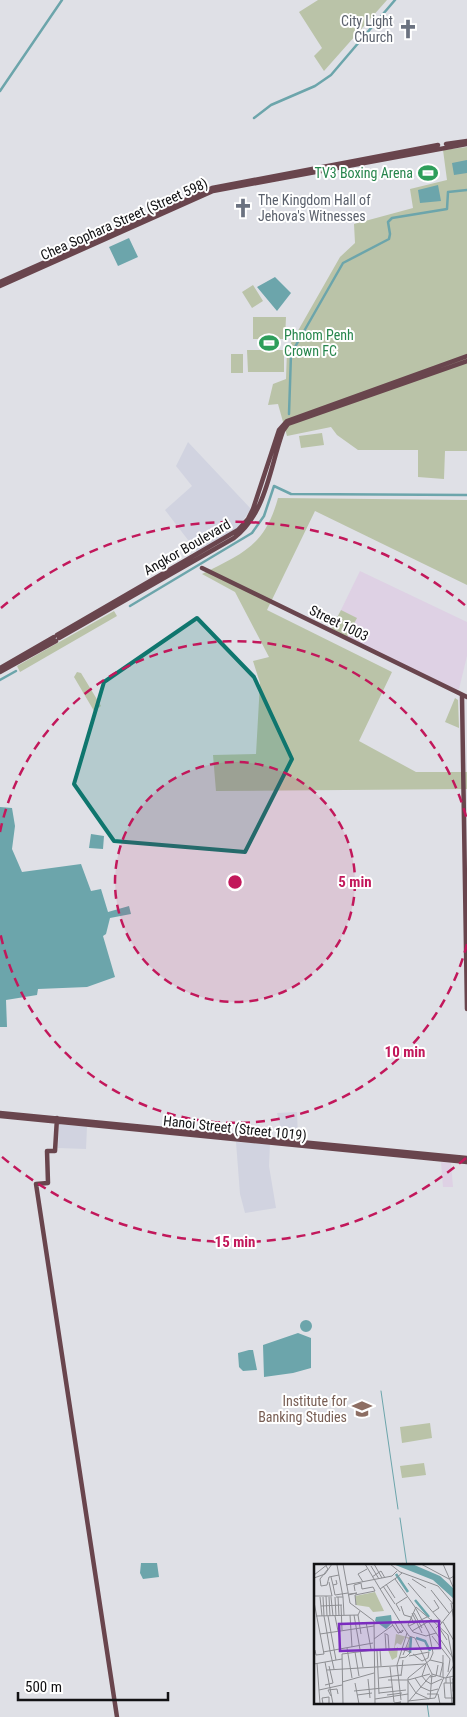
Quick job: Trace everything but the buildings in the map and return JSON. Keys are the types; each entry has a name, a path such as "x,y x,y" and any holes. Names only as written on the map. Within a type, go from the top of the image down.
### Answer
{"main road":[{"name":"Chea Sophara Street (Street 598)","path":"0,284 213,191 343,164 467,143"},
{"name":"Angkor Boulevard","path":"24,656 241,533 251,522 258,508 282,428 296,418 467,356"},
{"name":"Angkor Boulevard","path":"296,418 467,361"},
{"name":"Street 1003","path":"202,568 464,696"},
{"path":"0,668 24,656"},
{"path":"0,672 24,656"},
{"path":"464,696 467,1009"},
{"name":"Hanoi Street (Street 1019)","path":"0,1114 467,1160"},
{"path":"57,1120 55,1151 47,1151 48,1183 36,1184 117,1717"}],"highlighted area":[{"path":"197,618 254,677 292,759 245,852 114,841 74,784 104,682"}],"shaded area":[{"path":"188,442 251,509 237,529 198,553 165,510 192,486 176,466"},
{"path":"360,571 467,622 467,656 459,689 456,690 347,637 341,610"},
{"path":"297,1112 298,1138 283,1136 277,1113"},
{"path":"59,1124 87,1127 86,1149 58,1148"},
{"path":"236,1142 270,1144 269,1166 276,1208 245,1213 240,1194"},
{"path":"441,1162 451,1163 453,1187 443,1187"}],"green space":[{"path":"318,0 387,0 324,71 314,56 322,48 299,12"},
{"path":"467,147 467,451 445,451 444,479 418,477 418,450 358,450 337,435 331,427 287,436 278,404 268,405 273,384 286,379 287,350 340,257 355,243 354,224 413,208 410,189 447,180 443,150"},
{"path":"253,285 263,301 252,308 242,292"},
{"path":"253,317 286,317 285,339 253,339"},
{"path":"247,350 284,350 284,372 248,372"},
{"path":"231,354 243,354 243,373 231,373"},
{"path":"322,433 324,445 301,448 299,436"},
{"path":"278,498 467,500 467,585 315,511 267,610 392,672 359,741 416,772 467,772 467,789 216,791 213,755 256,754 260,683 253,661 269,657 235,592 202,574 241,553 259,538 273,514"},
{"path":"341,610 357,618 347,637 331,629"},
{"path":"114,611 117,616 20,672 17,666"},
{"path":"77,672 81,673 101,706 94,711 74,677"},
{"path":"455,698 458,700 459,728 445,722"},
{"path":"430,1423 432,1438 402,1443 400,1427"},
{"path":"424,1463 426,1475 402,1478 400,1466"}],"water":[{"path":"467,160 467,173 454,175 452,163"},
{"path":"438,185 441,201 420,203 418,190"},
{"path":"129,238 138,257 118,266 109,247"},
{"path":"275,277 291,293 277,311 257,287"},
{"path":"0,807 12,808 15,826 12,849 22,872 81,864 91,891 101,889 108,912 129,906 131,914 110,918 106,934 103,936 115,977 87,987 38,989 37,995 6,1000 7,1027 0,1027"},
{"path":"91,834 104,836 103,849 89,848"},
{"path":"308,1320 311,1321 311,1331 304,1332 301,1331 300,1324 301,1321"},
{"path":"298,1333 311,1338 311,1368 293,1373 264,1377 263,1345"},
{"path":"253,1350 257,1370 243,1371 239,1367 238,1353"},
{"path":"141,1563 157,1563 159,1577 143,1579 140,1573"}],"waterway":[{"path":"0,91 62,0"},
{"path":"254,118 271,105 315,86 331,75 395,0"},
{"path":"289,414 291,354 343,263 389,239 388,222 392,218 447,209 448,192 467,190"},
{"path":"130,606 252,533 264,516 274,486 291,494 467,495"},
{"path":"0,680 16,671"},
{"path":"381,1391 398,1509"},
{"path":"400,1518 407,1564"},
{"path":"427,1704 429,1717"}],"place":[{"name":"City Light Church","path":"408,29"},
{"name":"TV3 Boxing Arena","path":"428,173"},
{"name":"The Kingdom Hall of Jehova's Witnesses","path":"243,208"},
{"name":"Phnom Penh Crown FC","path":"269,343"},
{"name":"Institute for Banking Studies","path":"362,1409"}]}
